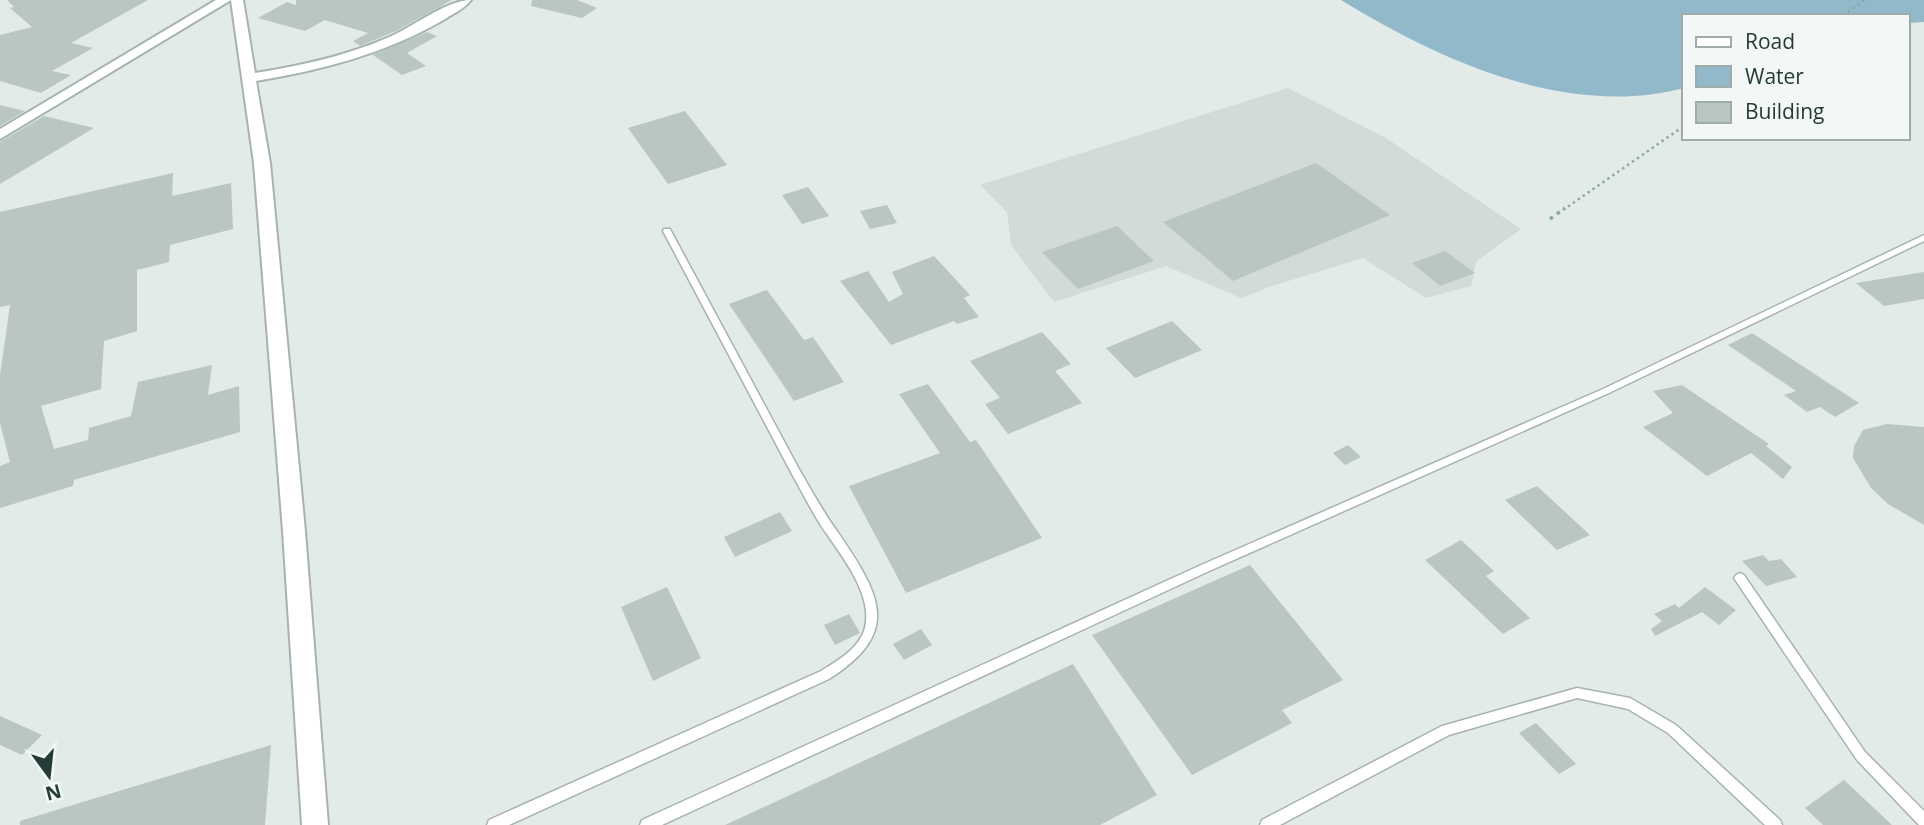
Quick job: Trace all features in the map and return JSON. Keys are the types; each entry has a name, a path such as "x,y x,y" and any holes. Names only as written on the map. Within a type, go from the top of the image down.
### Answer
{"street":[{"path":"0,135 225,0"},
{"path":"237,0 262,163 281,373 315,825"},
{"path":"251,78 306,68 388,42 424,26 464,0"}],"lane":[{"path":"494,825 825,675 845,663 865,643 872,624 872,608 862,584 816,508 667,231"},
{"path":"646,825 1203,569 1606,391 1924,238"},
{"path":"1740,578 1861,756 1924,820"},
{"path":"1267,825 1446,730 1577,693 1630,704 1672,729 1775,825"}],"path":[{"path":"1846,14 1864,0"},
{"path":"1550,219 1682,127"}],"shaded area":[{"path":"1288,88 1386,138 1521,229 1476,262 1471,286 1426,298 1363,258 1241,298 1166,266 1054,302 1011,245 1007,212 980,185"}],"water":[{"path":"1341,0 1924,0 1924,22 1910,23 1910,14 1682,14 1682,88 1640,96 1595,96 1550,90 1505,78 1419,43"}],"building":[{"path":"7,0 148,0 71,43 93,48 52,71 71,75 41,93 0,81 0,35 32,27 10,8 14,7"},
{"path":"296,0 452,0 396,31 360,46 353,41 368,33 325,20 305,31 258,18 287,2 296,5"},
{"path":"532,0 577,0 597,8 582,18 531,6"},
{"path":"427,32 437,36 407,53 426,66 402,75 373,55"},
{"path":"0,105 25,111 0,126"},
{"path":"685,111 727,165 668,184 628,128"},
{"path":"44,116 94,128 0,184 0,142"},
{"path":"1316,163 1390,215 1233,281 1163,222"},
{"path":"173,173 172,196 231,183 233,229 170,245 169,262 137,270 137,331 104,341 101,389 41,406 54,449 88,440 89,428 131,416 138,382 212,365 208,395 239,386 240,432 74,480 73,486 0,508 0,466 10,462 0,423 0,375 10,305 0,307 0,212"},
{"path":"808,187 829,216 802,224 782,195"},
{"path":"887,205 897,223 870,229 860,211"},
{"path":"1117,226 1154,261 1078,289 1042,252"},
{"path":"1445,251 1475,273 1440,286 1412,263"},
{"path":"934,256 970,295 964,298 979,317 957,324 954,321 891,345 840,281 868,271 889,302 903,294 892,272"},
{"path":"1924,272 1924,299 1884,306 1856,283"},
{"path":"767,290 804,340 813,337 844,382 794,401 729,304"},
{"path":"1172,321 1202,350 1135,378 1106,348"},
{"path":"1042,332 1071,364 1055,371 1082,403 1008,434 985,404 1000,398 970,361"},
{"path":"1752,333 1859,403 1835,417 1820,407 1807,412 1784,395 1796,391 1728,345"},
{"path":"928,384 970,442 976,440 1042,538 906,593 849,486 940,453 899,394"},
{"path":"1682,385 1769,444 1766,446 1792,467 1783,479 1751,453 1707,476 1643,427 1673,413 1653,391"},
{"path":"1887,424 1924,427 1924,525 1888,504 1871,488 1853,458 1854,446 1863,430"},
{"path":"1348,445 1361,457 1345,465 1333,453"},
{"path":"1537,486 1590,535 1557,550 1505,500"},
{"path":"780,512 792,531 735,557 724,537"},
{"path":"1461,540 1494,571 1486,576 1530,618 1503,634 1425,560"},
{"path":"1763,555 1769,561 1781,559 1797,577 1766,586 1742,561"},
{"path":"1250,565 1343,680 1282,710 1292,723 1192,775 1092,635"},
{"path":"667,587 701,658 653,681 621,607"},
{"path":"1705,587 1736,610 1719,625 1702,612 1655,636 1651,629 1662,621 1654,614 1675,604 1679,608"},
{"path":"849,614 860,633 835,645 824,625"},
{"path":"921,629 932,645 904,660 893,644"},
{"path":"1073,664 1157,795 1100,825 725,825"},
{"path":"0,716 42,735 22,755 0,745"},
{"path":"1536,723 1576,764 1559,774 1519,733"},
{"path":"271,745 265,825 20,825 20,821"},
{"path":"1844,780 1892,825 1823,825 1805,808"}]}
